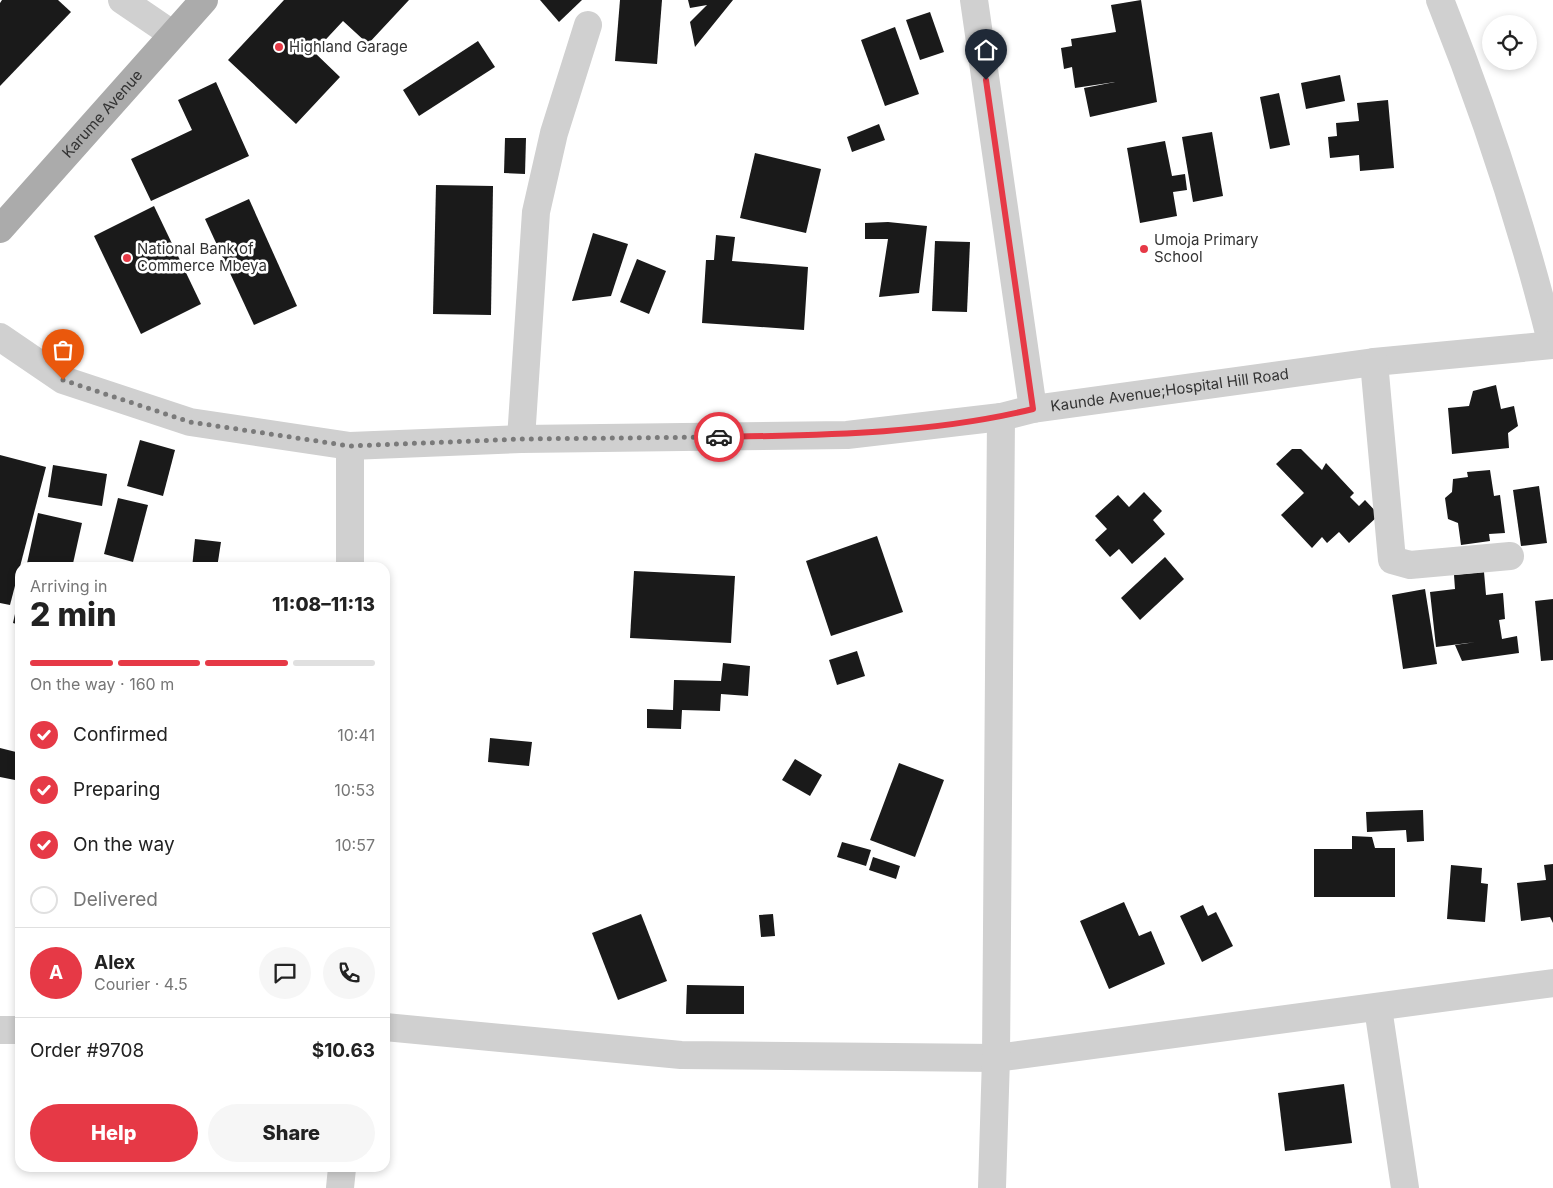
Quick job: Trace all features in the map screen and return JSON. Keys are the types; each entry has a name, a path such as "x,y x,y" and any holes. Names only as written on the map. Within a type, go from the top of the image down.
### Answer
{"main road":[{"name":"Karume Avenue","path":"0,229 204,0"}],"street":[{"path":"122,0 172,34"},
{"path":"974,0 1033,409"},
{"path":"1440,0 1462,55 1518,219 1553,345"},
{"path":"521,439 536,212 554,133 588,25"},
{"name":"Kaunde Avenue;Hospital Hill Road","path":"0,337 63,380 190,422 350,446 521,439 847,435 1001,417 1033,409 1374,362 1553,345"},
{"path":"1374,362 1392,560 1410,565 1510,556"},
{"path":"992,1188 996,1058 1001,417"},
{"path":"350,446 350,562"},
{"path":"390,1027 681,1055 996,1058 1553,983"},
{"path":"1378,1008 1406,1188"},
{"path":"0,1030 15,1030"},
{"path":"340,1188 342,1172"}],"building":[{"path":"2,0 58,0 71,12 0,86 0,3"},
{"name":"Highland Garage","path":"284,0 409,0 368,44 343,21 314,52 340,77 296,124 228,60"},
{"path":"540,0 582,0 559,22"},
{"path":"620,0 662,0 657,64 615,61"},
{"path":"688,0 733,0 695,47 690,22 707,5 690,8"},
{"path":"1141,0 1157,102 1090,117 1084,88 1115,82 1075,88 1072,67 1064,69 1061,48 1072,46 1071,39 1116,32 1111,5"},
{"path":"930,12 944,52 920,60 906,20"},
{"path":"895,27 919,94 885,106 861,40"},
{"path":"478,41 495,67 419,116 403,90"},
{"path":"1340,75 1345,101 1306,109 1301,83"},
{"path":"216,82 249,156 151,201 131,159 192,130 178,100"},
{"path":"1279,93 1290,145 1270,149 1260,97"},
{"path":"1388,100 1394,168 1360,171 1359,155 1330,158 1328,137 1337,136 1336,123 1359,121 1357,103"},
{"path":"879,124 885,140 852,152 847,137"},
{"path":"1212,132 1223,196 1193,202 1182,137"},
{"path":"505,138 526,138 525,174 504,173"},
{"path":"1165,141 1172,176 1185,174 1187,190 1173,192 1177,216 1140,223 1127,148"},
{"path":"755,153 821,169 806,233 740,218"},
{"path":"436,185 493,186 491,315 433,314"},
{"path":"249,199 297,306 254,325 205,219"},
{"path":"154,206 201,304 141,334 94,236"},
{"path":"888,222 927,226 919,293 879,297 888,239 865,239 865,223"},
{"path":"593,233 628,244 611,296 572,301"},
{"path":"716,235 735,237 732,261 808,267 804,330 702,323 706,260 714,260"},
{"path":"935,241 970,242 967,312 932,311"},
{"path":"637,259 666,271 649,314 620,302"},
{"path":"1496,385 1501,409 1514,406 1518,426 1508,433 1509,448 1452,454 1448,408 1469,406 1473,391"},
{"path":"140,440 175,450 163,496 127,486"},
{"path":"1292,449 1301,449 1322,470 1326,463 1354,493 1350,497 1359,506 1365,500 1379,515 1349,543 1339,532 1327,543 1322,537 1312,548 1281,515 1304,493 1276,464"},
{"path":"0,455 46,467 21,562 15,562 15,586 10,605 0,603"},
{"path":"53,465 107,474 102,506 48,497"},
{"path":"1490,470 1494,496 1500,495 1505,533 1489,534 1490,541 1461,545 1458,523 1448,519 1445,498 1452,492 1453,479 1468,477 1467,472"},
{"path":"1539,486 1547,543 1521,546 1513,490"},
{"path":"1144,492 1162,511 1153,520 1165,534 1132,564 1119,549 1110,557 1095,540 1107,529 1095,516 1118,495 1129,507"},
{"path":"118,498 148,505 133,562 104,554"},
{"path":"38,513 82,523 73,562 27,562"},
{"path":"877,536 903,612 831,636 806,561"},
{"path":"195,539 221,542 218,562 193,562"},
{"path":"1165,557 1184,579 1140,620 1121,598"},
{"path":"634,571 735,576 731,643 630,638"},
{"path":"1484,572 1486,595 1503,593 1505,619 1499,620 1502,639 1517,636 1519,653 1462,661 1455,645 1476,642 1436,647 1430,592 1455,589 1454,575"},
{"path":"1425,589 1437,664 1403,669 1392,595"},
{"path":"1553,599 1553,660 1541,661 1535,601"},
{"path":"857,651 865,676 837,685 829,660"},
{"path":"723,663 750,666 748,696 721,694 720,711 682,710 681,729 647,728 647,709 673,710 674,680 721,681"},
{"path":"490,738 532,742 529,766 488,762"},
{"path":"0,748 15,752 15,780 0,777"},
{"path":"795,759 822,775 810,796 782,780"},
{"path":"899,763 944,780 915,857 870,840"},
{"path":"1423,810 1424,841 1407,842 1406,830 1367,832 1366,812"},
{"path":"1352,836 1372,837 1375,848 1395,848 1395,897 1314,897 1314,849 1352,849"},
{"path":"842,842 871,850 866,866 837,857"},
{"path":"873,857 900,866 896,879 869,870"},
{"path":"1553,864 1553,923 1550,917 1521,921 1517,883 1546,880 1544,865"},
{"path":"1451,865 1482,868 1481,883 1488,884 1485,922 1447,919"},
{"path":"1124,902 1139,936 1151,931 1165,964 1109,989 1080,921"},
{"path":"1203,905 1208,916 1216,912 1233,946 1202,962 1180,916"},
{"path":"641,914 667,981 618,1000 592,933"},
{"path":"773,914 775,936 761,937 759,915"},
{"path":"687,985 744,986 744,1014 686,1014"},
{"path":"1344,1084 1352,1143 1285,1151 1278,1093"}],"way so far":[{"path":"63,380 190,422 350,446 521,439 719,437"}],"place":[{"name":"Highland Garage","path":"279,47"},
{"name":"Umoja Primary School","path":"1144,249"},
{"name":"National Bank of Commerce Mbeya","path":"127,258"}],"route":[{"path":"719,437 847,435 1001,417 1033,409 986,80"}]}
